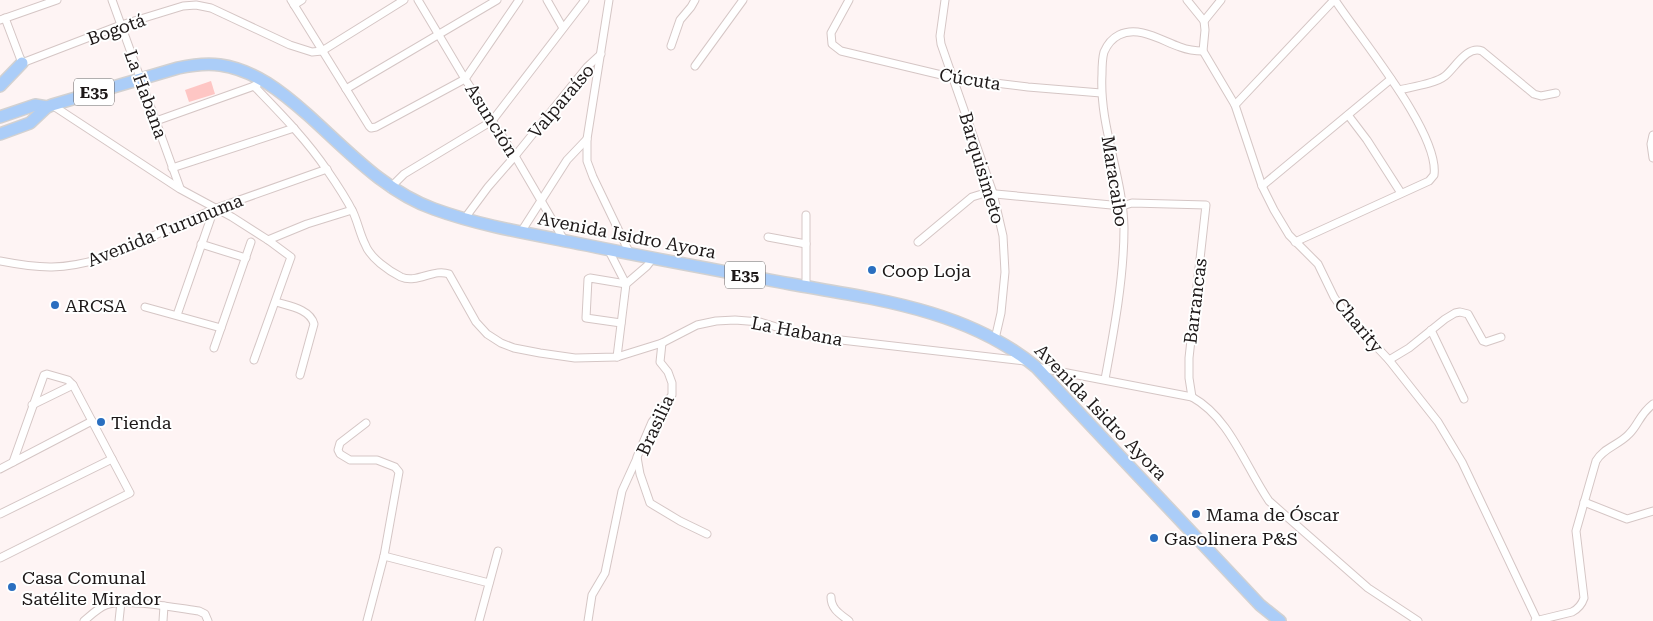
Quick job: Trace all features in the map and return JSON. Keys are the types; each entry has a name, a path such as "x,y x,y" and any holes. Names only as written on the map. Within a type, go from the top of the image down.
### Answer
{"main road":[{"path":"0,86 22,63"},
{"name":"Avenida Isidro Ayora","path":"0,134 30,123 48,107 140,78 198,64 230,67 242,70 266,82 290,100 390,188 432,208 521,232 914,308 967,326 1017,352 1033,364 1260,605 1280,621"},
{"name":"Avenida Isidro Ayora","path":"0,117 35,105 48,107"},
{"path":"0,125 48,107"}],"street":[{"path":"22,63 2,19 57,0"},
{"name":"La Habana","path":"112,0 180,189"},
{"path":"302,0 293,2 368,126 372,128 465,79 519,0"},
{"path":"322,51 404,0"},
{"name":"Asunción","path":"418,0 440,34 465,79 515,156 564,240"},
{"path":"346,89 497,0"},
{"path":"547,0 563,28"},
{"path":"390,188 404,174 492,121 585,0"},
{"path":"609,0 602,54 587,139 587,161 630,254"},
{"path":"670,46 680,20 695,0"},
{"path":"695,66 744,0"},
{"name":"Cúcuta","path":"848,0 831,33 832,44 841,51 954,78 1101,94"},
{"name":"Barquisimeto","path":"945,0 940,36 941,44 992,193 1006,263 1001,313 995,340"},
{"path":"1187,0 1204,21 1203,51"},
{"path":"1204,21 1221,0"},
{"path":"1235,105 1334,0 1399,90 1420,125 1434,164 1434,175 1429,181 1295,242"},
{"name":"Bogotá","path":"22,63 121,26 183,6 196,5 211,8 290,45 312,52 322,51"},
{"name":"Maracaibo","path":"1105,379 1113,336 1124,229 1122,206 1101,94 1104,52 1109,43 1117,36 1131,32 1141,32 1182,48 1203,51"},
{"path":"1399,90 1444,78 1468,53 1475,49 1482,51 1534,94 1542,96 1556,93"},
{"name":"Charity","path":"1203,51 1235,105 1262,186 1274,210 1295,242 1318,264 1334,297 1345,313 1389,360 1438,422 1462,462 1536,621"},
{"name":"Valparaíso","path":"464,218 587,67 602,54"},
{"path":"1262,186 1391,79"},
{"path":"156,121 266,82"},
{"path":"254,86 294,128 327,169 352,210 307,224 268,240"},
{"name":"La Habana","path":"48,107 180,189 232,217 291,257 276,302"},
{"path":"1348,115 1376,153 1401,194"},
{"path":"172,168 294,128"},
{"path":"1653,136 1651,144 1653,158"},
{"path":"521,232 567,160 587,139"},
{"name":"Avenida Turunuma","path":"0,261 30,267 68,267 86,263 103,258 214,209 327,169"},
{"path":"918,242 972,197 985,193 1122,206"},
{"name":"Barrancas","path":"1122,206 1132,203 1206,205 1188,358 1192,396"},
{"path":"177,315 214,209"},
{"name":"La Habana","path":"352,210 368,252 394,273 407,279 441,272 452,276 476,322 487,334 508,346 576,358 617,358 662,343 697,326 716,321 735,320 760,322 806,336 1033,364 1192,396 1202,402 1216,415 1269,501 1368,588 1418,621"},
{"path":"806,215 806,286"},
{"path":"768,237 806,244"},
{"path":"214,348 252,242"},
{"path":"201,244 246,258"},
{"path":"608,249 626,284 617,358"},
{"path":"626,284 647,266 652,258"},
{"path":"621,323 586,318 588,279 626,284"},
{"path":"254,360 276,302 306,312 312,318 314,324 300,375"},
{"path":"145,307 221,328"},
{"path":"1389,360 1409,348 1455,313 1468,314 1483,341 1486,342 1501,337"},
{"path":"1431,330 1464,398"},
{"name":"Brasilia","path":"662,343 660,362 668,372 672,384 672,395 652,422 637,457 640,474 650,503 680,522 707,534"},
{"path":"0,558 130,493 73,385 68,380 45,374 32,405 13,462"},
{"path":"32,405 73,385"},
{"path":"1536,621 1572,612 1582,602 1584,598 1575,537 1598,457 1628,436 1642,413 1653,404"},
{"path":"0,469 92,421"},
{"path":"366,423 340,443 338,450 340,454 350,460 374,459 399,470 384,556 367,621"},
{"path":"588,621 592,595 605,573 622,491 637,457"},
{"path":"0,514 112,459"},
{"path":"1584,502 1627,519 1653,511"},
{"path":"479,621 498,551"},
{"path":"384,556 489,583"},
{"path":"831,597 831,604 849,621"},
{"path":"119,621 122,602"},
{"path":"84,621 106,605 122,602 198,611 204,614 208,620"},
{"path":"163,621 164,606"}],"shaded area":[{"path":"211,81 215,94 189,102 185,90"}],"place":[{"name":"Coop Loja","path":"872,270"},
{"name":"ARCSA","path":"55,305"},
{"name":"Tienda","path":"101,422"},
{"name":"Mama de Óscar","path":"1196,514"},
{"name":"Gasolinera P&S","path":"1154,538"},
{"name":"Casa Comunal Satélite Mirador","path":"12,587"}]}
